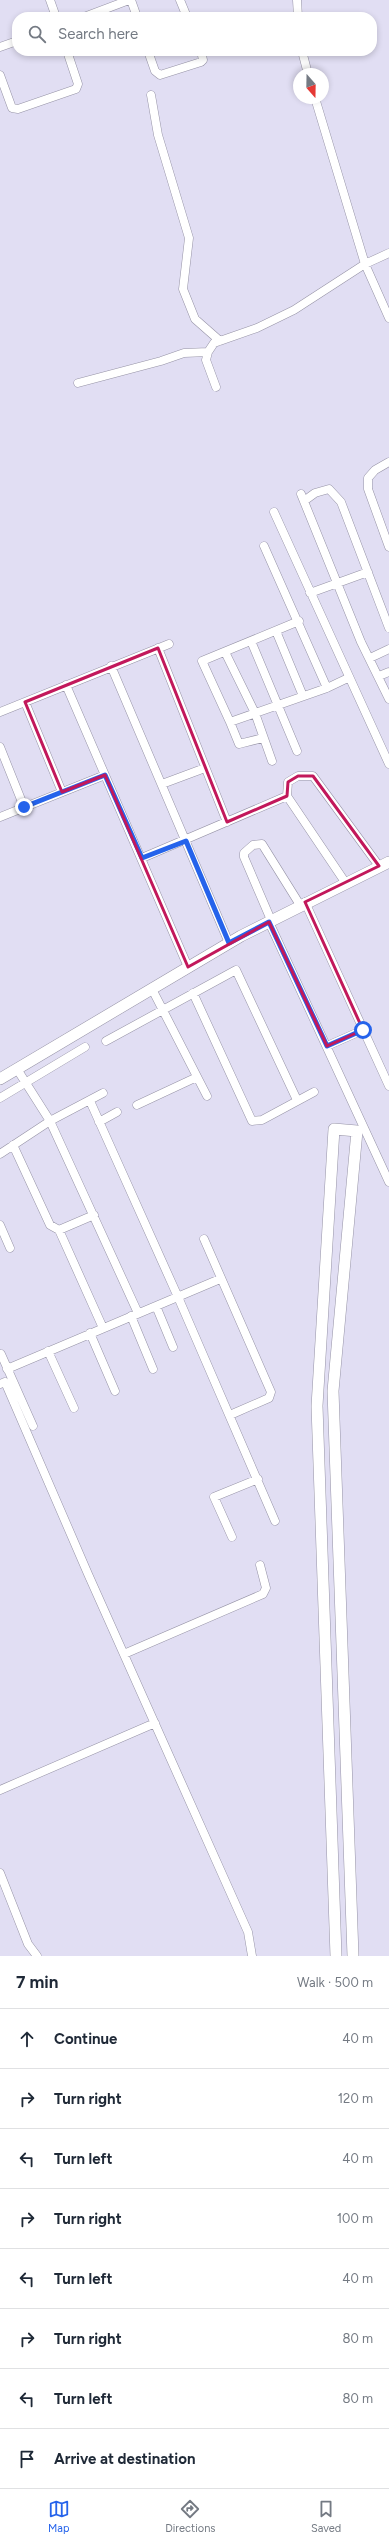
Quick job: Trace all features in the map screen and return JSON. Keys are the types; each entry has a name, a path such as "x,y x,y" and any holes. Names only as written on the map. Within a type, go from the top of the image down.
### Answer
{"street":[{"path":"50,0 54,12"},
{"path":"98,12 130,0 135,12"},
{"path":"180,0 185,12"},
{"path":"297,0 298,12"},
{"path":"0,47 12,43"},
{"path":"0,75 12,108 18,109 76,89 78,84 69,56"},
{"path":"150,56 155,71 160,75 201,62 203,60 202,56"},
{"path":"303,56 306,68"},
{"path":"151,95 158,135 189,238 183,289 195,319 220,341"},
{"path":"317,104 365,264 389,318"},
{"path":"216,387 206,360 208,352 214,343 257,328 294,310 319,292 365,264 389,253"},
{"path":"78,383 161,362 184,353 208,352"},
{"path":"389,462 375,470 368,478 368,489 389,547"},
{"path":"389,628 341,502 333,491 323,490 303,497 361,642 389,699"},
{"path":"274,512 348,678 389,764"},
{"path":"264,546 327,688"},
{"path":"310,593 368,572"},
{"path":"263,738 240,744 202,661 299,622"},
{"path":"276,631 303,696"},
{"path":"251,641 297,751"},
{"path":"0,712 111,666 169,644"},
{"path":"158,648 227,822"},
{"path":"370,658 389,649"},
{"path":"225,652 255,713 272,761"},
{"path":"111,666 229,943"},
{"path":"379,676 389,672"},
{"path":"230,722 327,688 348,678"},
{"path":"66,685 188,967"},
{"path":"25,702 62,792"},
{"path":"0,747 24,807"},
{"path":"162,784 205,768"},
{"path":"0,817 105,775"},
{"path":"0,1079 229,943 345,882 384,864 313,776 298,776 288,782 287,796 345,882"},
{"path":"142,858 186,841 287,796"},
{"path":"389,1086 303,904 262,844 252,845 244,852 244,857 270,921 389,1182"},
{"path":"106,1041 236,970 297,1100"},
{"path":"152,989 164,1009 206,1096"},
{"path":"193,993 252,1121 262,1120 314,1092"},
{"path":"327,1046 363,1030"},
{"path":"0,1098 85,1047"},
{"path":"17,1069 50,1121 94,1215 134,1314 153,1369"},
{"path":"138,1105 197,1076"},
{"path":"0,1154 50,1121 103,1092"},
{"path":"90,1100 230,1415 275,1521"},
{"path":"99,1122 117,1112"},
{"path":"336,1956 317,1406 334,1129 357,1132 333,1391 353,1956"},
{"path":"13,1145 50,1225 59,1230 103,1328"},
{"path":"59,1230 94,1215"},
{"path":"0,1225 10,1248"},
{"path":"204,1239 220,1279 271,1392 269,1398 230,1415"},
{"path":"8,1369 134,1314 220,1279"},
{"path":"156,1306 173,1347"},
{"path":"90,1333 115,1391"},
{"path":"48,1351 74,1408"},
{"path":"1,1354 33,1426"},
{"path":"0,1384 5,1382 248,1932 252,1956"},
{"path":"232,1537 214,1497 258,1479"},
{"path":"124,1654 263,1594 266,1588 260,1565"},
{"path":"0,1790 155,1724"},
{"path":"0,1873 28,1944 37,1956"}],"highlighted area":[{"path":"158,648 227,822 287,796 288,782 298,776 313,776 379,866 305,902 363,1030 327,1046 269,922 188,967 105,775 62,792 25,702"}],"route":[{"path":"24,807 105,775 142,858 186,841 229,943 269,922 327,1046 363,1030"}]}
